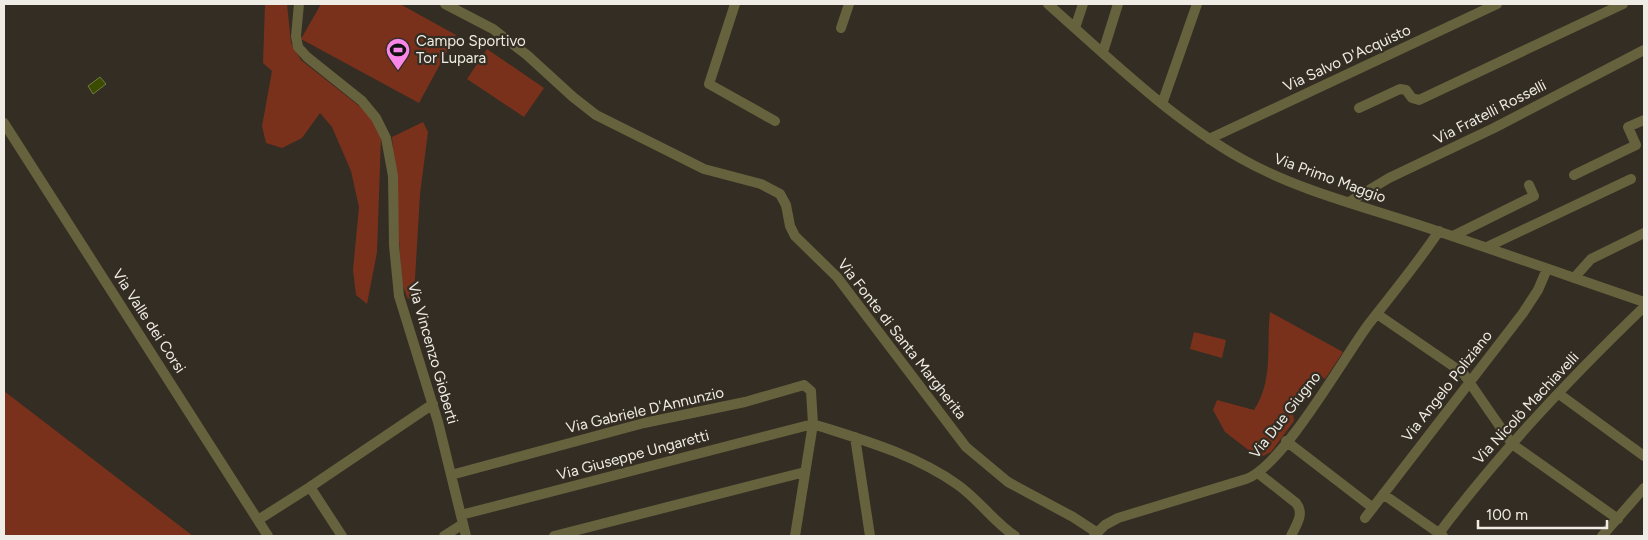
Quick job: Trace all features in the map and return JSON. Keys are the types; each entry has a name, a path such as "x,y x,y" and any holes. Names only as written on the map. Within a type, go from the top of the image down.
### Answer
{"street":[{"name":"Via Vincenzo Gioberti","path":"299,4 296,36 298,47 307,57 362,101 376,118 386,138 393,176 394,245 397,286 433,404 466,536"},
{"name":"Via Fonte di Santa Margherita","path":"445,4 494,30 527,55 596,115 704,169 761,184 775,190 783,200 790,226 795,236 847,289 966,447 1008,482 1073,517 1095,534"},
{"path":"734,4 709,84 774,122"},
{"path":"842,28 849,4"},
{"name":"Via Primo Maggio","path":"1048,4 1162,104 1209,139 1261,169 1349,202 1440,231 1644,302"},
{"path":"1075,28 1083,4"},
{"path":"1103,52 1118,4"},
{"path":"1162,104 1198,4"},
{"name":"Via Salvo D'Acquisto","path":"1209,139 1497,4"},
{"path":"1359,108 1400,88 1406,90 1412,98 1419,100 1623,4"},
{"name":"Via Fratelli Rosselli","path":"1349,202 1389,178 1494,128 1644,50"},
{"path":"1574,175 1636,145 1628,127 1644,120"},
{"name":"Via Valle dei Corsi","path":"4,123 268,536"},
{"path":"1487,247 1631,178"},
{"path":"1452,236 1534,196 1529,186"},
{"name":"Via Due Giugno","path":"1095,534 1118,518 1258,473 1318,400 1377,314 1440,231"},
{"path":"1574,278 1591,259 1644,233"},
{"name":"Via Angelo Poliziano","path":"1365,518 1531,300 1547,268"},
{"name":"Via Nicolò Machiavelli","path":"1440,535 1512,444 1644,307"},
{"path":"1377,314 1447,361 1470,382 1512,444 1618,519"},
{"name":"Via Gabriele D'Annunzio","path":"451,475 644,423 745,402 800,384 808,386 811,391 813,424"},
{"path":"1559,394 1644,456"},
{"path":"258,520 433,404"},
{"path":"795,536 813,424 903,454 944,476 966,491 1016,536"},
{"name":"Via Giuseppe Ungaretti","path":"444,536 462,519 813,424"},
{"path":"855,438 870,536"},
{"path":"1286,441 1373,508"},
{"path":"554,536 805,472"},
{"path":"1258,473 1299,507 1301,514 1292,536"},
{"path":"310,487 342,536"},
{"path":"1602,536 1644,488"},
{"path":"1383,494 1440,535"}],"shaded area":[{"path":"265,4 287,4 291,43 301,60 368,113 381,137 377,252 367,304 356,295 353,270 359,207 351,171 332,127 320,113 302,138 282,148 266,143 262,126 272,71 263,63"},
{"name":"Campo Sportivo Tor Lupara","path":"321,4 400,4 456,35 419,103 301,39"},
{"path":"487,49 544,88 524,117 467,79"},
{"path":"100,77 106,84 93,94 88,86"},
{"path":"423,122 428,132 420,194 414,296 408,299 402,284 392,137"},
{"path":"1270,312 1343,352 1325,379 1319,375 1293,413 1294,421 1271,452 1259,458 1225,432 1213,410 1217,400 1254,410 1260,399 1267,375"},
{"path":"1194,332 1226,340 1222,358 1190,349"},
{"path":"4,391 193,536 4,536"}],"place":[{"name":"Campo Sportivo Tor Lupara","path":"398,71"}]}
